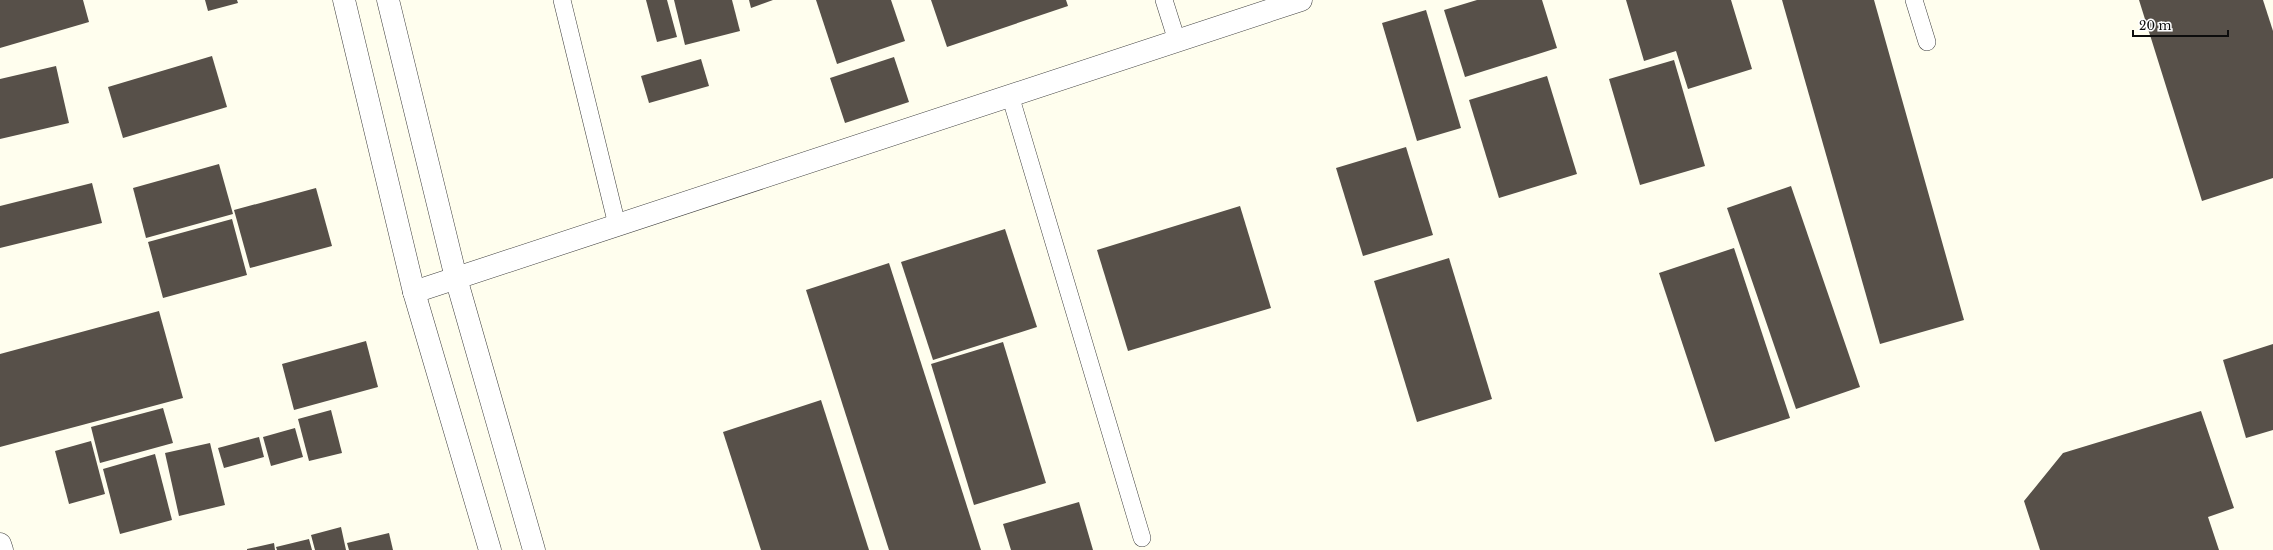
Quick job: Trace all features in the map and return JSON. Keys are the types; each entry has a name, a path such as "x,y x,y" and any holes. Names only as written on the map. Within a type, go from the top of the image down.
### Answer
{"street":[{"path":"344,0 414,292 490,550"},
{"path":"388,0 456,278 534,550"},
{"path":"414,292 1301,0"},
{"path":"0,544 2,550"}],"lane":[{"path":"562,0 617,225"},
{"path":"1164,0 1177,41"},
{"path":"1914,0 1927,42"},
{"path":"1010,95 1142,538"}],"building":[{"path":"0,0 83,0 89,22 0,48"},
{"path":"205,0 237,0 238,3 208,11"},
{"path":"646,0 667,0 677,37 657,42"},
{"path":"674,0 732,0 740,31 685,45"},
{"path":"749,0 773,0 751,8"},
{"path":"816,0 891,0 905,41 837,64"},
{"path":"931,0 1066,0 1068,6 947,47"},
{"path":"1477,0 1542,0 1557,48 1465,77 1444,10"},
{"path":"1626,0 1731,0 1752,69 1688,89 1676,51 1644,61"},
{"path":"1782,0 1874,0 1964,320 1880,344"},
{"path":"2139,0 2263,0 2273,31 2273,178 2202,201"},
{"path":"1426,10 1461,128 1417,141 1382,23"},
{"path":"212,56 227,107 123,138 108,87"},
{"path":"894,57 909,102 845,123 830,78"},
{"path":"701,59 709,86 649,103 641,76"},
{"path":"1674,60 1705,166 1640,185 1609,79"},
{"path":"56,66 69,123 0,139 0,79"},
{"path":"1547,76 1577,174 1499,198 1469,100"},
{"path":"1406,147 1433,235 1363,256 1336,168"},
{"path":"219,164 233,214 146,238 133,188"},
{"path":"92,183 102,223 0,248 0,206"},
{"path":"1791,186 1860,387 1796,409 1727,208"},
{"path":"316,188 332,246 250,268 234,210"},
{"path":"1240,206 1271,308 1128,351 1097,250"},
{"path":"232,219 247,275 163,298 148,242"},
{"path":"1005,229 1037,327 933,360 901,262"},
{"path":"1734,248 1790,418 1715,442 1659,273"},
{"path":"1449,258 1492,399 1417,422 1374,281"},
{"path":"889,263 981,550 889,550 806,290"},
{"path":"159,311 183,398 0,447 0,354"},
{"path":"366,341 378,387 294,410 282,364"},
{"path":"1003,342 1046,483 974,505 931,364"},
{"path":"2273,344 2273,430 2246,438 2223,360"},
{"path":"821,400 869,550 761,550 723,432"},
{"path":"163,408 173,443 100,463 91,427"},
{"path":"331,410 342,453 309,461 298,419"},
{"path":"2201,411 2234,508 2208,517 2219,550 2040,550 2024,501 2063,453"},
{"path":"295,428 303,457 271,466 263,437"},
{"path":"259,437 264,457 224,468 218,448"},
{"path":"91,441 105,494 69,504 55,451"},
{"path":"210,443 225,505 179,516 165,453"},
{"path":"155,454 172,520 120,534 103,469"},
{"path":"1079,502 1093,550 1011,550 1003,524"},
{"path":"341,527 346,550 315,550 311,535"},
{"path":"389,533 393,550 349,550 347,543"},
{"path":"309,539 312,550 277,550 276,547"},
{"path":"274,543 275,550 247,550 247,549"}]}
